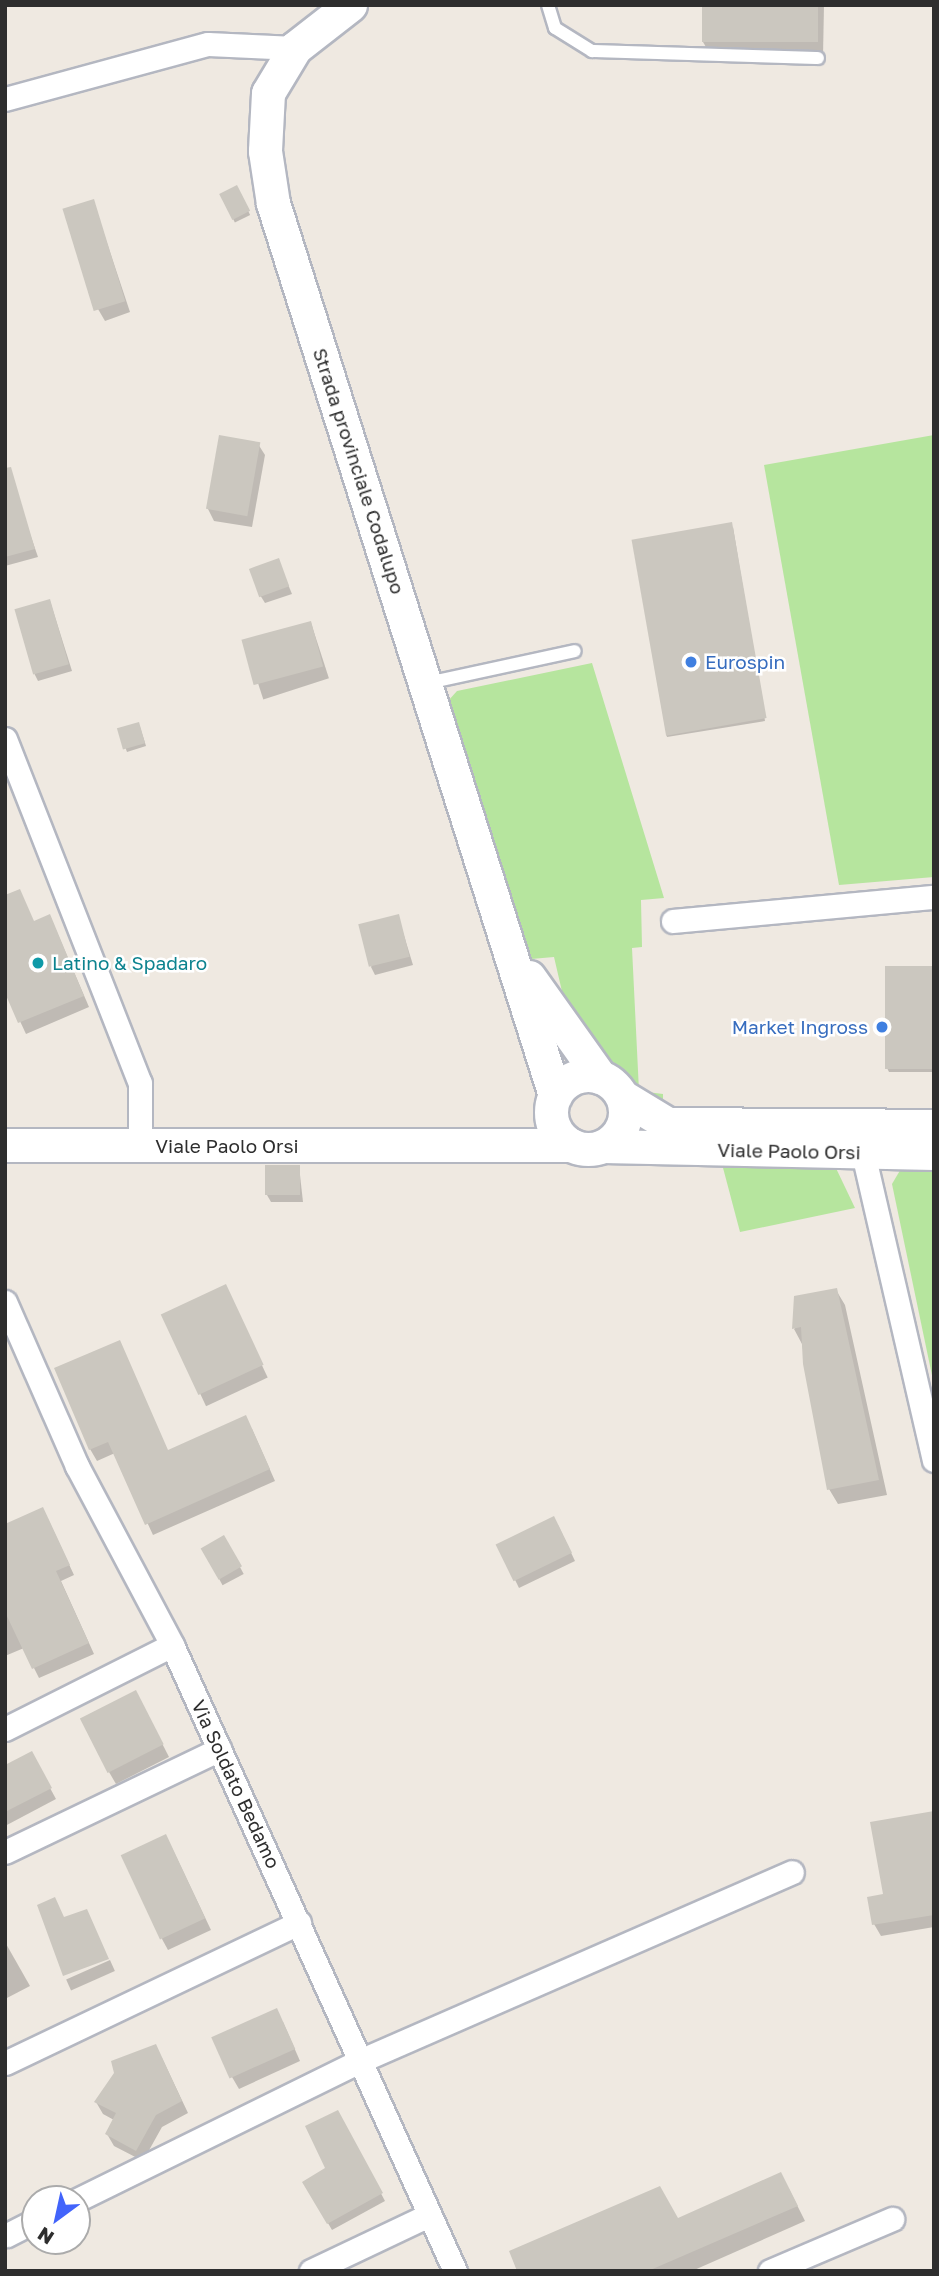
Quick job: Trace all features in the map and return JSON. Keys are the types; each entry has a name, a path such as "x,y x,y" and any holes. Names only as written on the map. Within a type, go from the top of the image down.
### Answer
{"main road":[{"name":"Strada provinciale Codalupo","path":"350,5 295,48 268,93 264,119 273,202 516,961 554,1099"},
{"name":"Viale Paolo Orsi","path":"516,961 611,1087 658,1122 705,1125 934,1126"},
{"path":"448,1147 514,1129 554,1099 575,1077 611,1087 623,1125 587,1145 555,1126 554,1099"},
{"name":"Viale Paolo Orsi","path":"5,1145 587,1145 934,1153"}],"street":[{"path":"5,99 208,44 295,48"},
{"path":"5,739 141,1083 140,1146"},
{"path":"673,921 934,897"},
{"path":"705,1125 759,1137 846,1140 863,1153 934,1460"},
{"path":"863,1153 873,1139 886,1136 934,1137"},
{"name":"Via Soldato Bedamo","path":"5,1302 77,1466 172,1645 362,2060 455,2271"},
{"path":"5,1729 172,1645"},
{"path":"5,1852 220,1749"},
{"path":"91,2193 362,2060 793,1872"},
{"path":"5,2063 299,1923"},
{"path":"311,2271 429,2216"},
{"path":"771,2271 892,2219"},
{"path":"7,2235 21,2228"}],"lane":[{"path":"548,5 555,28 568,40 592,51 818,58"},
{"path":"427,683 575,651"}],"green space":[{"path":"934,435 934,877 839,885 764,465"},
{"path":"592,663 664,898 641,900 642,947 632,948 639,1091 663,1094 663,1112 613,1071 564,1000 554,957 531,959 448,709 448,701 457,691"},
{"path":"934,1161 934,1385 892,1184 902,1167"},
{"path":"722,1164 834,1164 855,1208 740,1232"}],"building":[{"path":"702,5 818,5 818,42 702,42"},
{"path":"237,185 250,211 232,220 219,194"},
{"path":"94,199 125,301 94,311 62,209"},
{"path":"219,435 260,442 247,516 206,509"},
{"path":"11,467 35,549 5,557 5,468"},
{"path":"732,522 767,718 666,736 632,540"},
{"path":"279,558 289,586 259,597 249,569"},
{"path":"50,599 69,664 33,675 14,609"},
{"path":"311,621 323,666 254,685 241,640"},
{"path":"139,722 145,743 123,749 117,728"},
{"name":"Latino & Spadaro","path":"20,889 34,921 50,914 84,996 18,1023 5,993 5,895"},
{"path":"399,914 410,957 369,967 358,924"},
{"path":"885,966 934,966 934,1069 885,1069"},
{"path":"265,1165 300,1165 300,1195 265,1195"},
{"path":"226,1284 264,1365 198,1395 161,1314"},
{"path":"837,1288 879,1480 827,1490 803,1364 801,1327 792,1329 794,1296"},
{"path":"120,1340 168,1450 246,1415 270,1469 145,1525 108,1442 89,1450 54,1368"},
{"path":"43,1507 70,1565 56,1571 89,1643 32,1669 5,1612 5,1524"},
{"path":"554,1516 572,1553 514,1581 496,1544"},
{"path":"224,1535 242,1566 219,1580 201,1548"},
{"path":"136,1690 164,1744 108,1773 80,1719"},
{"path":"32,1751 52,1788 5,1812 5,1765"},
{"path":"934,1811 934,1915 872,1925 867,1897 883,1894 870,1822"},
{"path":"166,1834 205,1918 160,1939 121,1855"},
{"path":"55,1897 64,1917 87,1909 109,1959 63,1976 37,1905"},
{"path":"277,2008 295,2049 230,2078 211,2037"},
{"path":"156,2044 182,2101 156,2115 136,2151 105,2134 116,2113 94,2102 114,2073 111,2061"},
{"path":"338,2110 383,2193 327,2224 302,2182 325,2168 305,2126"},
{"path":"781,2172 798,2206 648,2271 517,2271 509,2251 660,2186 678,2218"}],"place":[{"name":"Eurospin","path":"691,662"},
{"name":"Latino & Spadaro","path":"38,963"},
{"name":"Market Ingross","path":"882,1027"}]}
